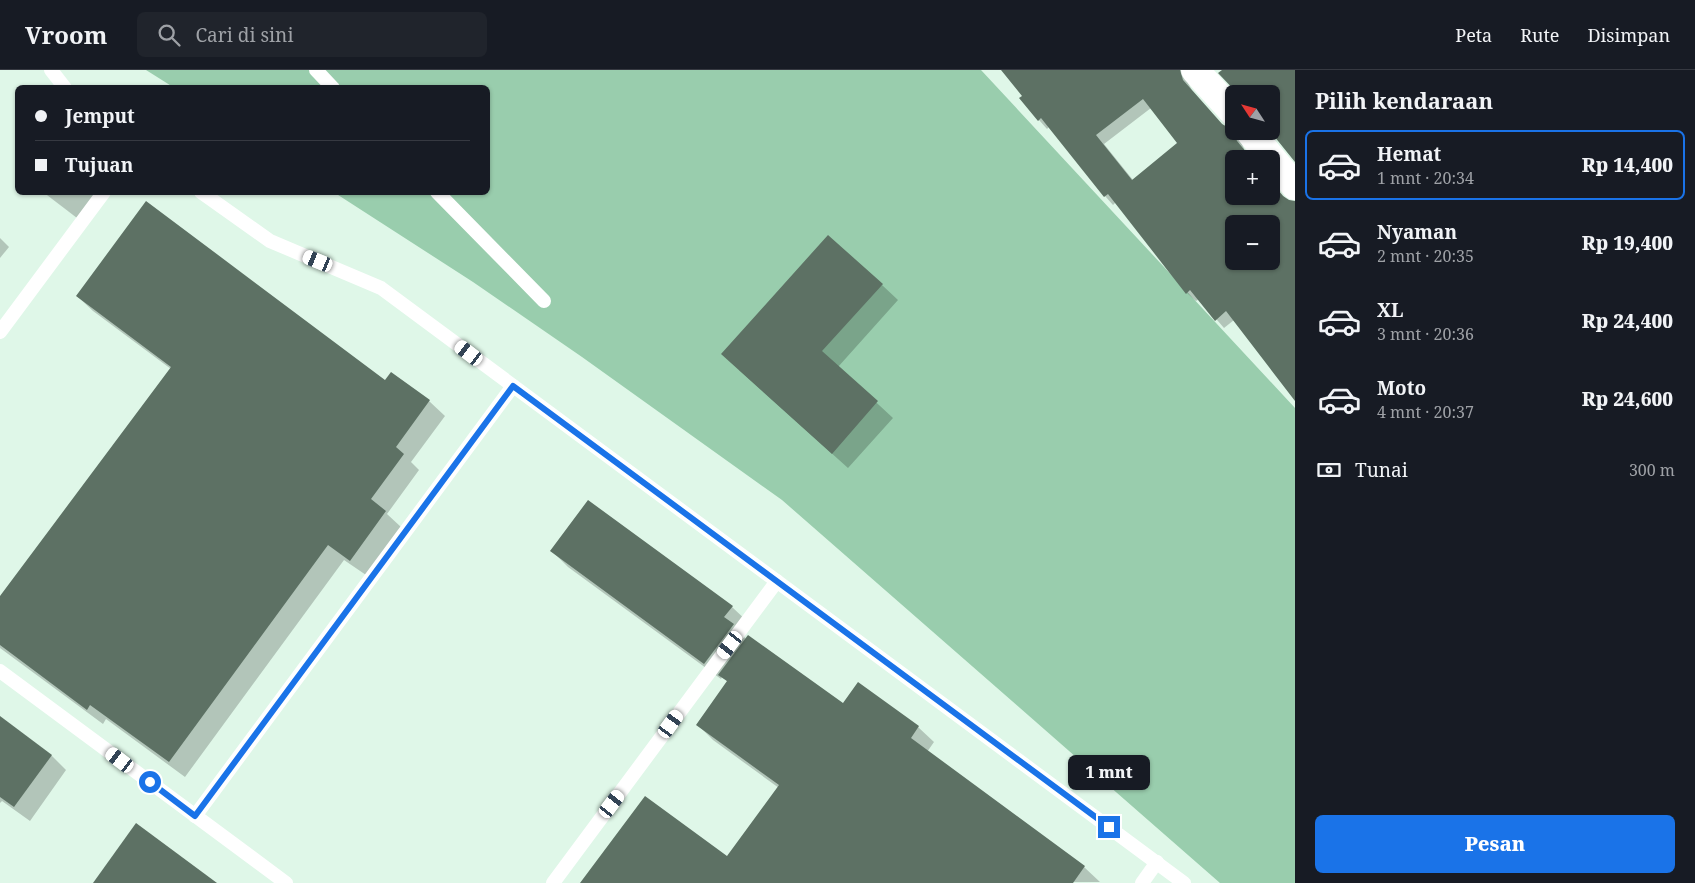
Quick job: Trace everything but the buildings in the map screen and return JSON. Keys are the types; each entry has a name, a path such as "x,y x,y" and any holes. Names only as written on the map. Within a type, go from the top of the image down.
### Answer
{"street":[{"path":"1195,70 1225,104"},
{"path":"1258,140 1291,173"}],"lane":[{"path":"51,70 63,85"},
{"path":"316,70 330,85"},
{"path":"0,332 4,317 102,195"},
{"path":"204,195 270,241 381,288 1184,883"},
{"path":"439,195 544,301"},
{"path":"195,816 513,386"},
{"path":"553,883 777,581"},
{"path":"0,671 286,883"},
{"path":"1142,883 1157,862"}],"green space":[{"path":"146,70 981,70 1295,408 1295,883 1220,883 782,500 582,357 473,282 338,195 490,195 490,85 170,85"}],"route":[{"path":"150,782 195,816 513,386 1109,827"}]}
